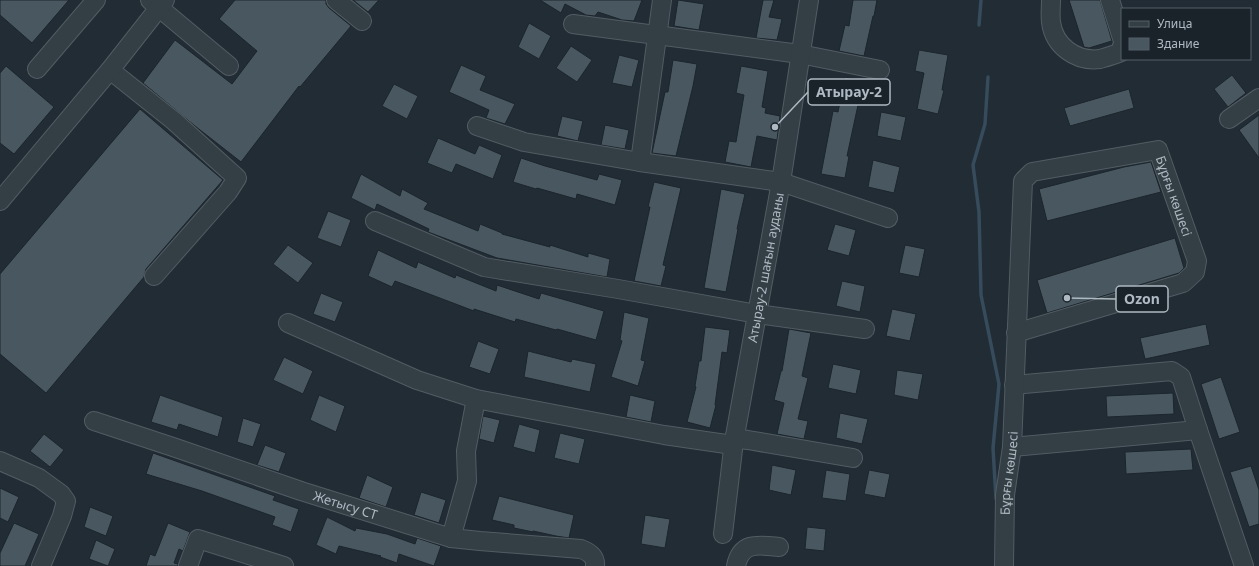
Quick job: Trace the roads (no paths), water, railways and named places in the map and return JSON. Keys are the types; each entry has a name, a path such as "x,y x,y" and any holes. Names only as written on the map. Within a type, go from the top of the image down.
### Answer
{"street":[{"path":"37,68 96,0"},
{"path":"336,0 362,21"},
{"path":"640,162 662,0"},
{"name":"Атырау-2 шағын ауданы","path":"723,534 734,441 781,182 809,0"},
{"path":"1051,0 1051,22 1056,38 1062,47 1080,58 1099,59 1121,52"},
{"path":"1110,0 1121,35"},
{"path":"0,201 6,181 110,70 158,3 229,66"},
{"path":"574,24 800,54 880,70"},
{"path":"110,70 174,121 237,178 228,192 154,276"},
{"path":"1229,119 1259,98"},
{"path":"477,126 524,142 640,162 781,182 888,218"},
{"name":"Бұрғы көшесі","path":"1004,566 1005,495 1012,447 1016,333 1023,181 1032,172 1158,150 1197,261 1195,272 1183,283 1016,333"},
{"path":"375,221 484,267 757,314 865,330"},
{"path":"288,323 417,380 476,399 664,435 726,444 740,439 853,458"},
{"path":"1014,385 1172,371 1181,376 1244,566"},
{"path":"451,538 467,481 466,451 476,399"},
{"name":"Жетысу СТ","path":"94,421 451,538 581,549 590,553 595,562 595,566"},
{"path":"1012,447 1198,430"},
{"path":"0,460 39,478 61,494 66,501 62,516 41,566"},
{"path":"188,566 198,539 264,563 284,566"},
{"path":"736,566 737,557 754,544 779,546"}],"waterway":[{"path":"979,25 981,0"},
{"path":"988,77 985,124 973,165 979,212 981,295 999,384 993,448 996,499"}],"place":[{"name":"Атырау-2","path":"775,127"},
{"name":"Ozon","path":"1067,298"}]}
